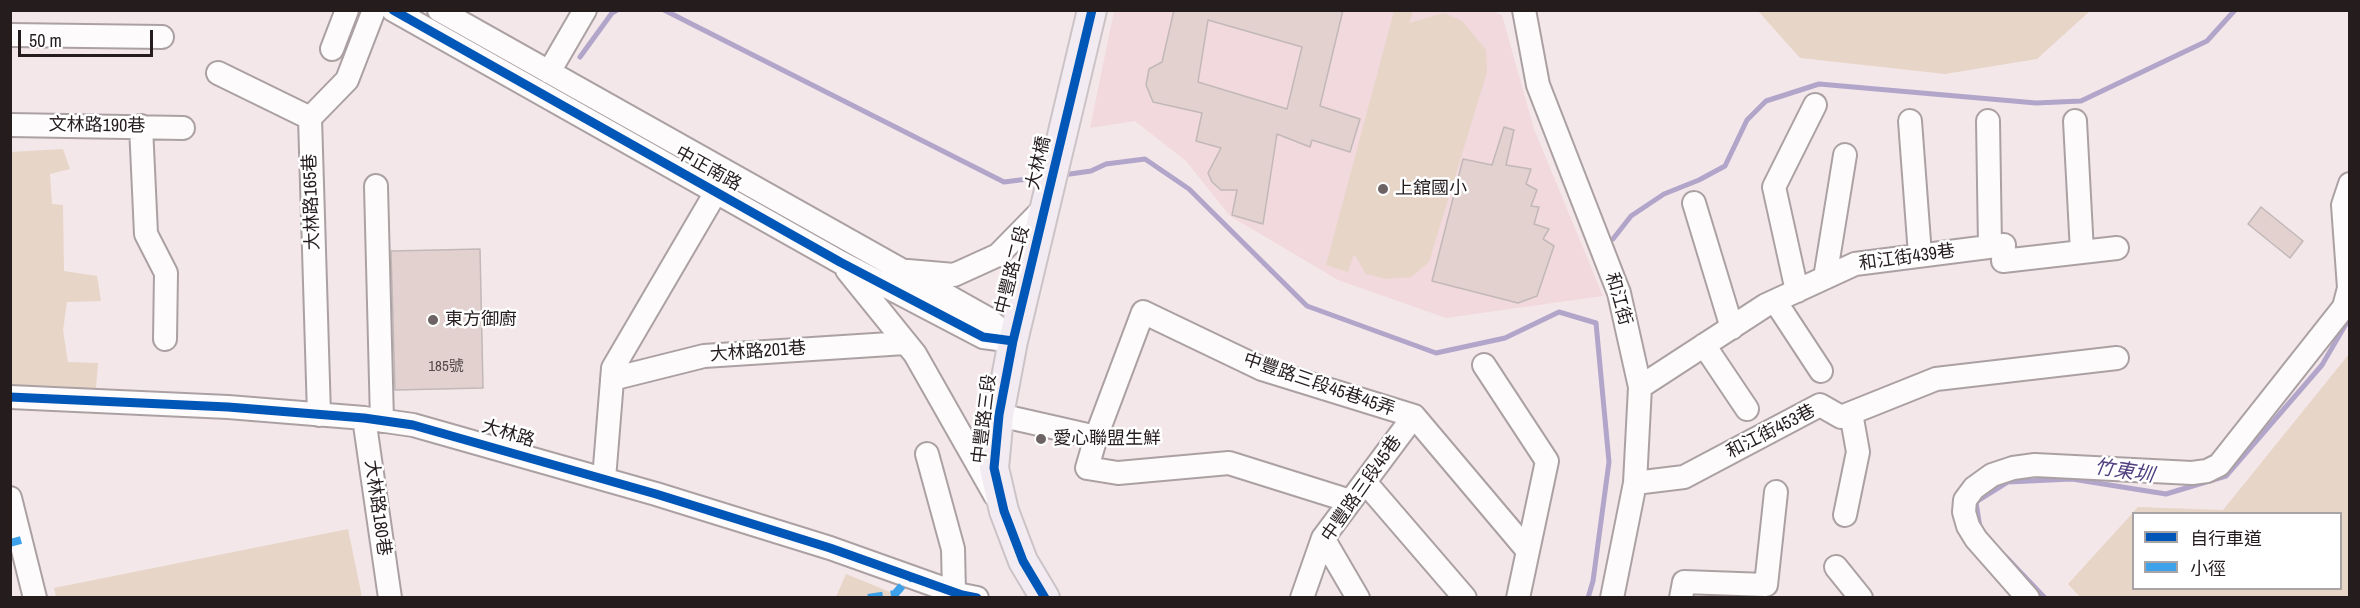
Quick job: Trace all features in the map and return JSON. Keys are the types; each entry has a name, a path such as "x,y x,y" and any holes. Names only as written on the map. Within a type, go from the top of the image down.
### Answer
{"main road":[{"name":"大林橋","path":"1046,206 1092,10"},
{"name":"中豐路二段","path":"1013,341 1046,206"},
{"name":"中豐路三段","path":"1013,341 999,415 994,468 1004,511 1023,561 1045,597"}],"street":[{"path":"332,48 347,10"},
{"path":"218,73 310,118 347,80 374,10"},
{"name":"中正南路","path":"393,10 840,261 983,337 1013,341"},
{"path":"549,72 585,10"},
{"name":"和江街","path":"1524,10 1538,85 1619,293 1640,387 1635,483 1612,597"},
{"name":"中正南路","path":"453,14 549,72 987,318 1013,341"},
{"path":"10,35 162,37"},
{"path":"1797,291 1774,187 1815,105"},
{"name":"大林路165巷","path":"310,118 319,415"},
{"path":"1910,121 1920,255"},
{"path":"1988,121 1990,246 2004,244 2003,261 2117,248"},
{"path":"2075,121 2082,252"},
{"name":"文林路190巷","path":"10,125 183,128"},
{"path":"141,126 146,234 166,273 165,339"},
{"path":"1824,278 1845,155"},
{"path":"2028,597 1976,539 1968,526 1964,512 1965,500 1974,488 1992,475 2013,468 2035,465 2192,473 2207,471 2219,465 2343,307 2349,280 2343,205 2349,184"},
{"name":"大林路180巷","path":"376,186 373,420 390,597"},
{"path":"604,479 614,368 716,192"},
{"path":"1694,203 1732,328"},
{"path":"899,270 954,275 998,255 1046,206"},
{"name":"和江街439巷","path":"1640,387 1775,301 1855,264 1990,246"},
{"path":"840,261 915,354 1004,511"},
{"path":"1775,301 1821,370"},
{"name":"中豐路三段45巷45弄","path":"1096,436 1143,312 1262,369 1414,416"},
{"name":"大林路201巷","path":"612,379 704,356 905,343"},
{"path":"1704,345 1747,409"},
{"path":"1845,515 1858,452 1851,413 1936,379 2117,358"},
{"path":"1484,365 1547,461 1518,597"},
{"name":"大林路","path":"10,397 228,407 319,415 373,420 461,437 830,548 953,595 977,597"},
{"name":"和江街453巷","path":"1635,483 1684,477 1820,405 1841,417 1851,413"},
{"path":"999,415 1096,436 1087,468 1118,473 1229,463 1350,501"},
{"path":"1414,416 1528,551"},
{"name":"中豐路三段45巷","path":"1302,597 1323,538 1414,416"},
{"path":"927,454 953,549 953,595"},
{"path":"1365,482 1466,597"},
{"path":"1681,597 1684,582 1766,585 1776,492"},
{"path":"10,498 16,541 35,597"},
{"path":"1323,538 1358,597"},
{"path":"1836,567 1861,597"}],"shaded area":[{"name":"上舘國小","path":"1490,10 1502,15 1534,129 1603,296 1446,318 1338,280 1230,216 1186,161 1135,121 1090,128 1114,11"},
{"path":"1394,11 1413,11 1409,23 1444,13 1462,21 1486,50 1487,72 1429,262 1411,277 1386,279 1366,274 1354,254 1348,272 1326,265"},
{"path":"1758,11 2090,11 2037,59 1945,74 1800,58"},
{"path":"63,149 70,169 50,174 52,204 63,205 64,271 97,276 101,301 67,302 63,330 68,362 98,363 96,389 11,387 11,152"},
{"path":"2349,354 2349,597 2081,598 2068,584 2132,514 2132,590 2342,590 2342,512 2133,512 2138,507 2223,510"},
{"path":"348,529 362,597 56,597 54,588"},
{"path":"846,574 895,594 903,597 836,597"}],"building":[{"path":"1174,10 1343,10 1320,106 1360,119 1350,152 1312,140 1310,147 1277,134 1263,224 1232,215 1237,190 1221,190 1212,182 1208,173 1221,148 1196,141 1202,113 1153,102 1146,85 1149,69 1162,62","holes":["1208,20 1302,47 1287,109 1198,82"]},
{"path":"1504,127 1514,130 1506,165 1531,169 1526,184 1537,190 1531,206 1539,207 1534,224 1549,229 1543,239 1554,246 1537,296 1518,303 1432,281 1463,159 1492,165"},
{"path":"2261,207 2303,241 2290,258 2248,224"},
{"name":"東方御廚","path":"480,249 483,388 395,390 391,251"}],"waterway":[{"path":"580,57 612,13 617,10"},
{"path":"664,10 1004,182 1044,177"},
{"path":"1613,239 1631,216 1664,194 1699,180 1725,166 1747,120 1766,101 1819,84 2036,103 2081,101 2207,41 2235,10"},
{"path":"1063,175 1091,171 1106,164 1145,159 1189,189 1307,306 1436,353 1505,338 1559,312 1596,323 1609,462 1593,581 1588,598"},
{"name":"竹東圳","path":"1980,528 1976,502 2008,482 2072,479 2166,494 2226,476 2322,365 2350,317"},
{"name":"竹東圳","path":"2006,557 2045,598"}],"marked path":[{"path":"10,543 21,540"},
{"path":"868,598 895,594 910,577"}],"cycle path":[{"path":"393,10 840,262 983,337 1013,341"},
{"path":"1045,598 1023,561 1004,511 994,468 999,415 1013,341 1092,10"},
{"path":"10,397 228,407 364,418 413,425 656,494 830,548 962,595 977,598"}],"place":[{"name":"上舘國小","path":"1383,189"},
{"name":"東方御廚","path":"433,320"},
{"name":"愛心聯盟生鮮","path":"1041,439"}]}
